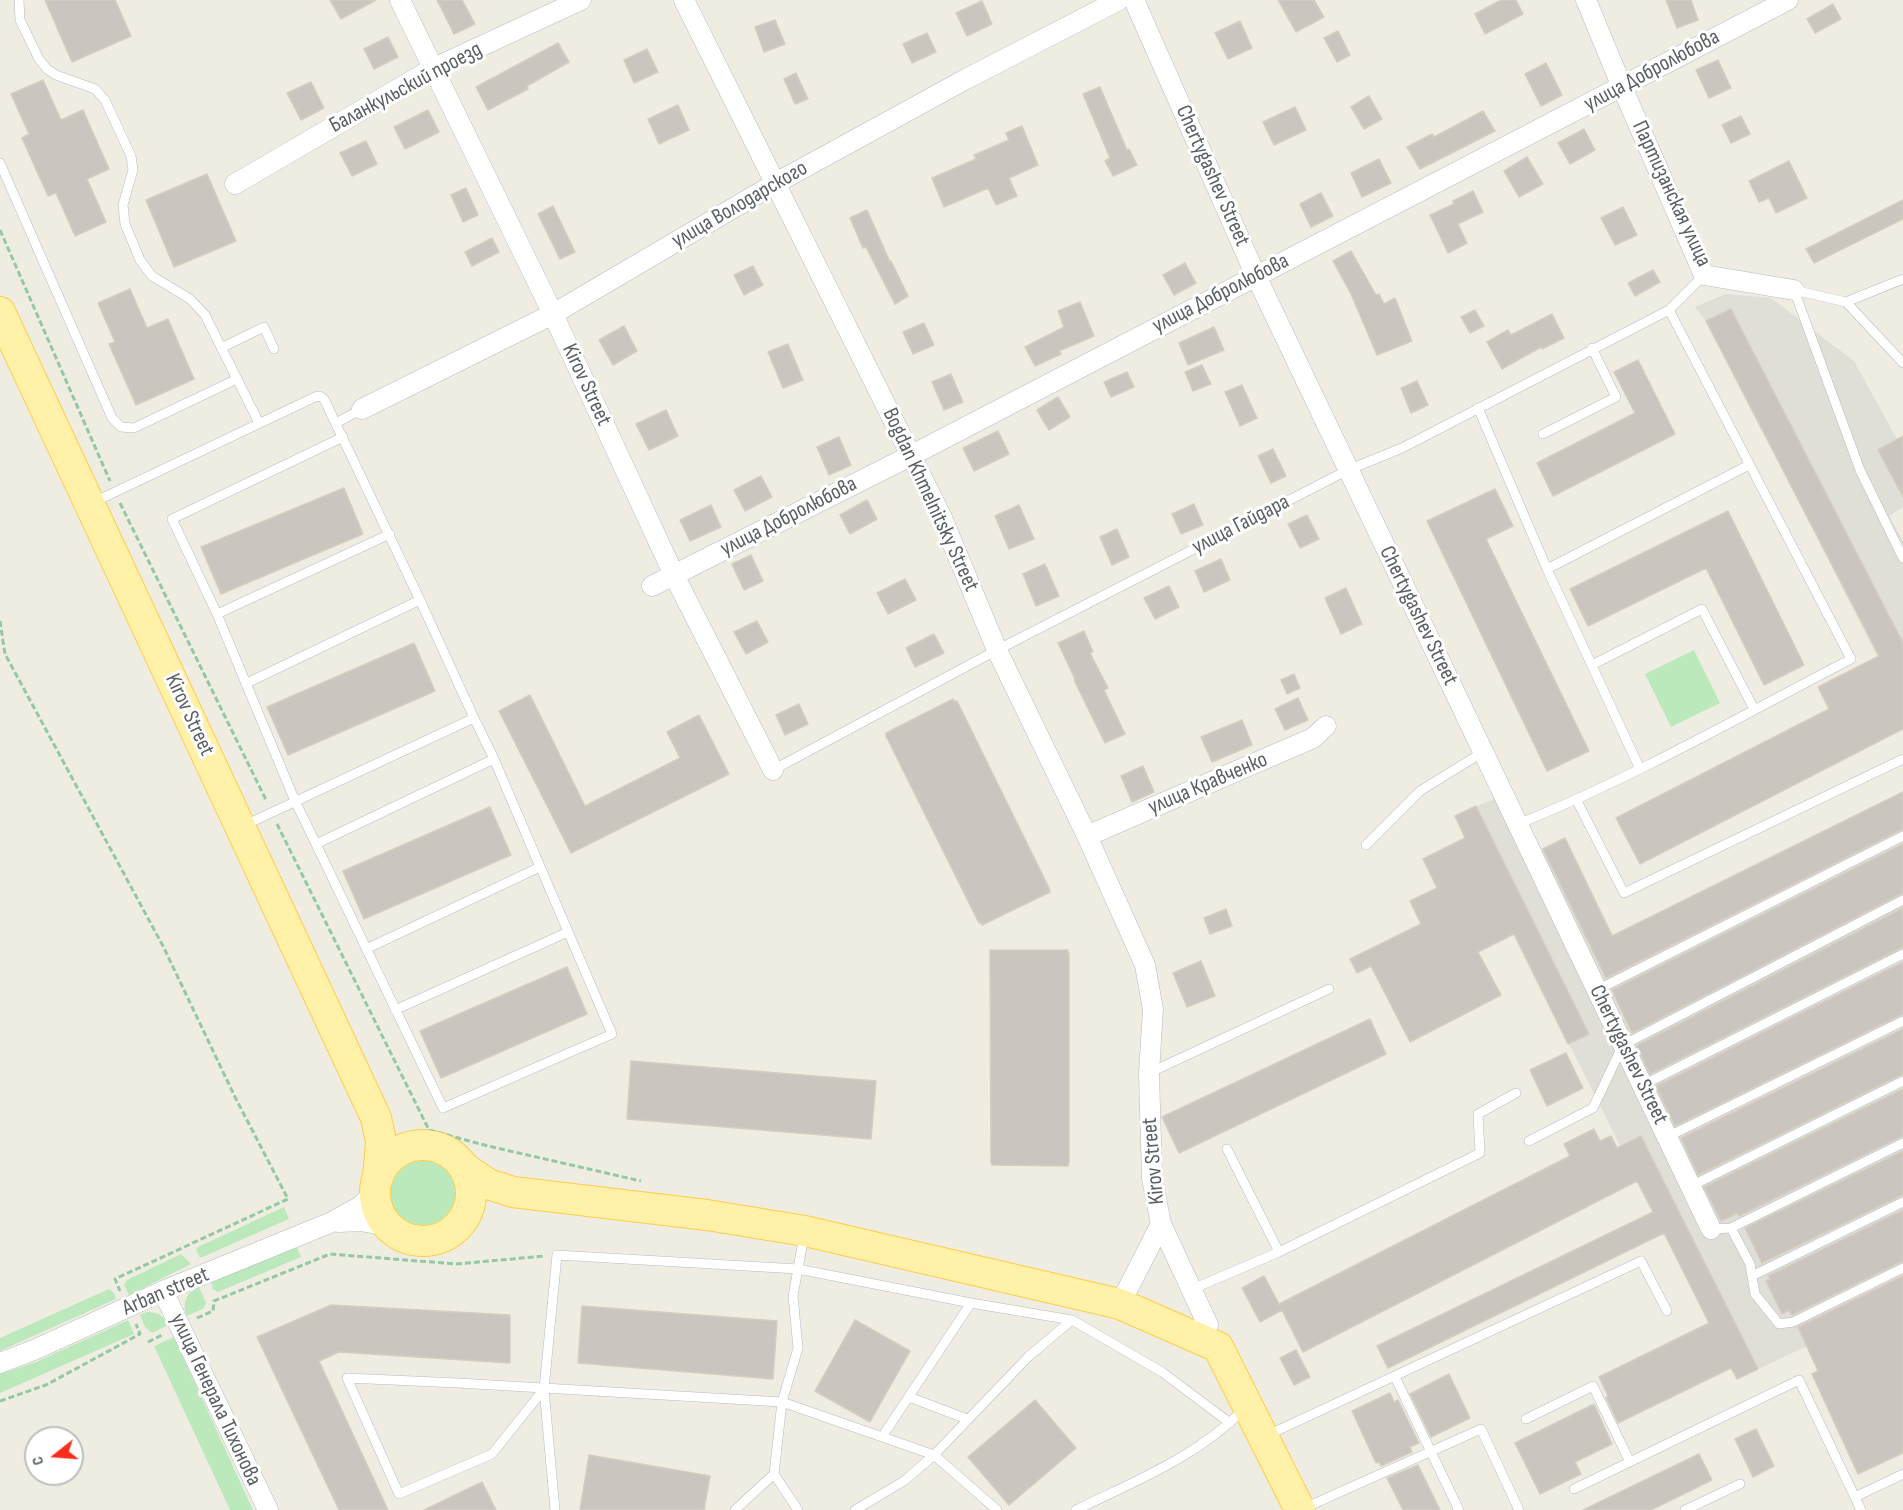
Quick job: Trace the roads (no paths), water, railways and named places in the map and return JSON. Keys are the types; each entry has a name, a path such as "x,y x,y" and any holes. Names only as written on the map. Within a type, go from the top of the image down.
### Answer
{"main road":[{"name":"Kirov Street","path":"0,312 102,498 242,826 376,1118"},
{"path":"376,1118 392,1134 415,1145"},
{"path":"376,1118 381,1141 376,1185 379,1212 388,1226 407,1238 427,1241 447,1235 455,1230 467,1214 484,1202 513,1192"},
{"path":"376,1185 388,1160 405,1148 425,1144 444,1149 460,1161 466,1169 488,1184 513,1192 696,1214 805,1231 1120,1304 1213,1336 1239,1414 1263,1437 1300,1510"},
{"path":"466,1169 472,1196 467,1214"}],"street":[{"name":"Kirov Street","path":"400,0 554,314 674,575 773,770"},
{"name":"Баланкульский проезд","path":"235,184 434,68 581,0"},
{"name":"Bogdan Khmelnitsky Street","path":"684,0 942,518 997,650 1087,836 1145,965 1153,1009"},
{"name":"улица Володарского","path":"362,409 554,314 776,183 966,79 1119,0"},
{"name":"Chertygashev Street","path":"1134,0 1256,276 1711,1229"},
{"name":"Партизанская улица","path":"1586,0 1704,275 1794,290"},
{"name":"улица Добролюбова","path":"652,586 911,455 1788,0"},
{"name":"улица Кравченко","path":"1087,836 1313,738 1326,726"},
{"name":"Kirov Street","path":"1120,1304 1161,1224 1152,1178 1149,1073 1153,1009"},
{"name":"Arban street","path":"0,1363 34,1350 163,1291 332,1222 359,1208 376,1185"},
{"path":"332,1222 361,1221 388,1226"},
{"path":"1161,1224 1213,1336"},
{"name":"улица Генерала Тихонова","path":"163,1291 267,1510"}],"lane":[{"path":"19,0 20,20 39,59 47,69 56,75 96,89 105,100 130,156 133,170 123,206 125,224 140,260 152,276 190,299 205,315 259,423"},
{"path":"0,163 112,418 121,427 134,428 237,379"},
{"name":"улица Гайдара","path":"773,770 997,650 1348,470 1402,448 1669,310 1704,275"},
{"path":"1846,302 1903,279"},
{"path":"1794,290 1846,302 1903,363"},
{"path":"1794,290 1860,470 1903,558"},
{"path":"1518,824 1577,801 1851,659 1669,310"},
{"path":"222,348 264,327 274,349"},
{"path":"1544,434 1616,397 1592,348"},
{"path":"102,498 259,423 320,396 324,399 343,437 390,534 494,759 612,1034 442,1108 295,801 217,614 172,519 343,437"},
{"path":"1478,408 1547,568 1640,769"},
{"path":"336,423 362,409"},
{"path":"1547,568 1749,465"},
{"path":"217,614 390,534"},
{"path":"247,683 420,600"},
{"path":"1592,665 1702,609 1754,709"},
{"path":"242,826 474,718"},
{"path":"1366,845 1420,791 1483,752"},
{"path":"315,844 494,759"},
{"path":"1577,801 1624,893 1903,759"},
{"path":"1597,990 1903,836"},
{"path":"366,949 540,867"},
{"path":"1529,1141 1593,1108 1623,1045 1903,900"},
{"path":"395,1010 568,932"},
{"path":"1643,1085 1903,954"},
{"path":"1149,1073 1329,988"},
{"path":"1667,1137 1903,1021"},
{"path":"1691,1186 1903,1081"},
{"path":"1190,1290 1278,1252 1480,1153 1478,1114 1516,1093"},
{"path":"1711,1229 1731,1228 1903,1143"},
{"path":"1227,1149 1278,1252"},
{"path":"1752,1276 1903,1202"},
{"path":"1731,1228 1750,1264 1755,1294 1779,1324 1793,1322 1903,1268"},
{"path":"798,1510 774,1474 782,1402 798,1348 793,1296 805,1231"},
{"path":"555,1510 544,1389 557,1255 798,1269 1072,1320 1239,1414 1183,1458 1076,1510"},
{"path":"1263,1437 1641,1261 1667,1311"},
{"path":"882,1437 971,1303"},
{"path":"855,1510 904,1481 934,1455 1029,1356 1072,1320"},
{"path":"1395,1377 1459,1510"},
{"path":"544,1389 492,1454 399,1494 346,1378 782,1402 934,1455 997,1510"},
{"path":"1574,1489 1799,1380 1861,1510"},
{"path":"1526,1419 1593,1386 1630,1462"},
{"path":"909,1397 967,1419"},
{"path":"1300,1510 1481,1429 1519,1510"},
{"path":"735,1510 774,1474"},
{"path":"1855,1497 1903,1474"},
{"path":"1685,1510 1740,1484"}]}
